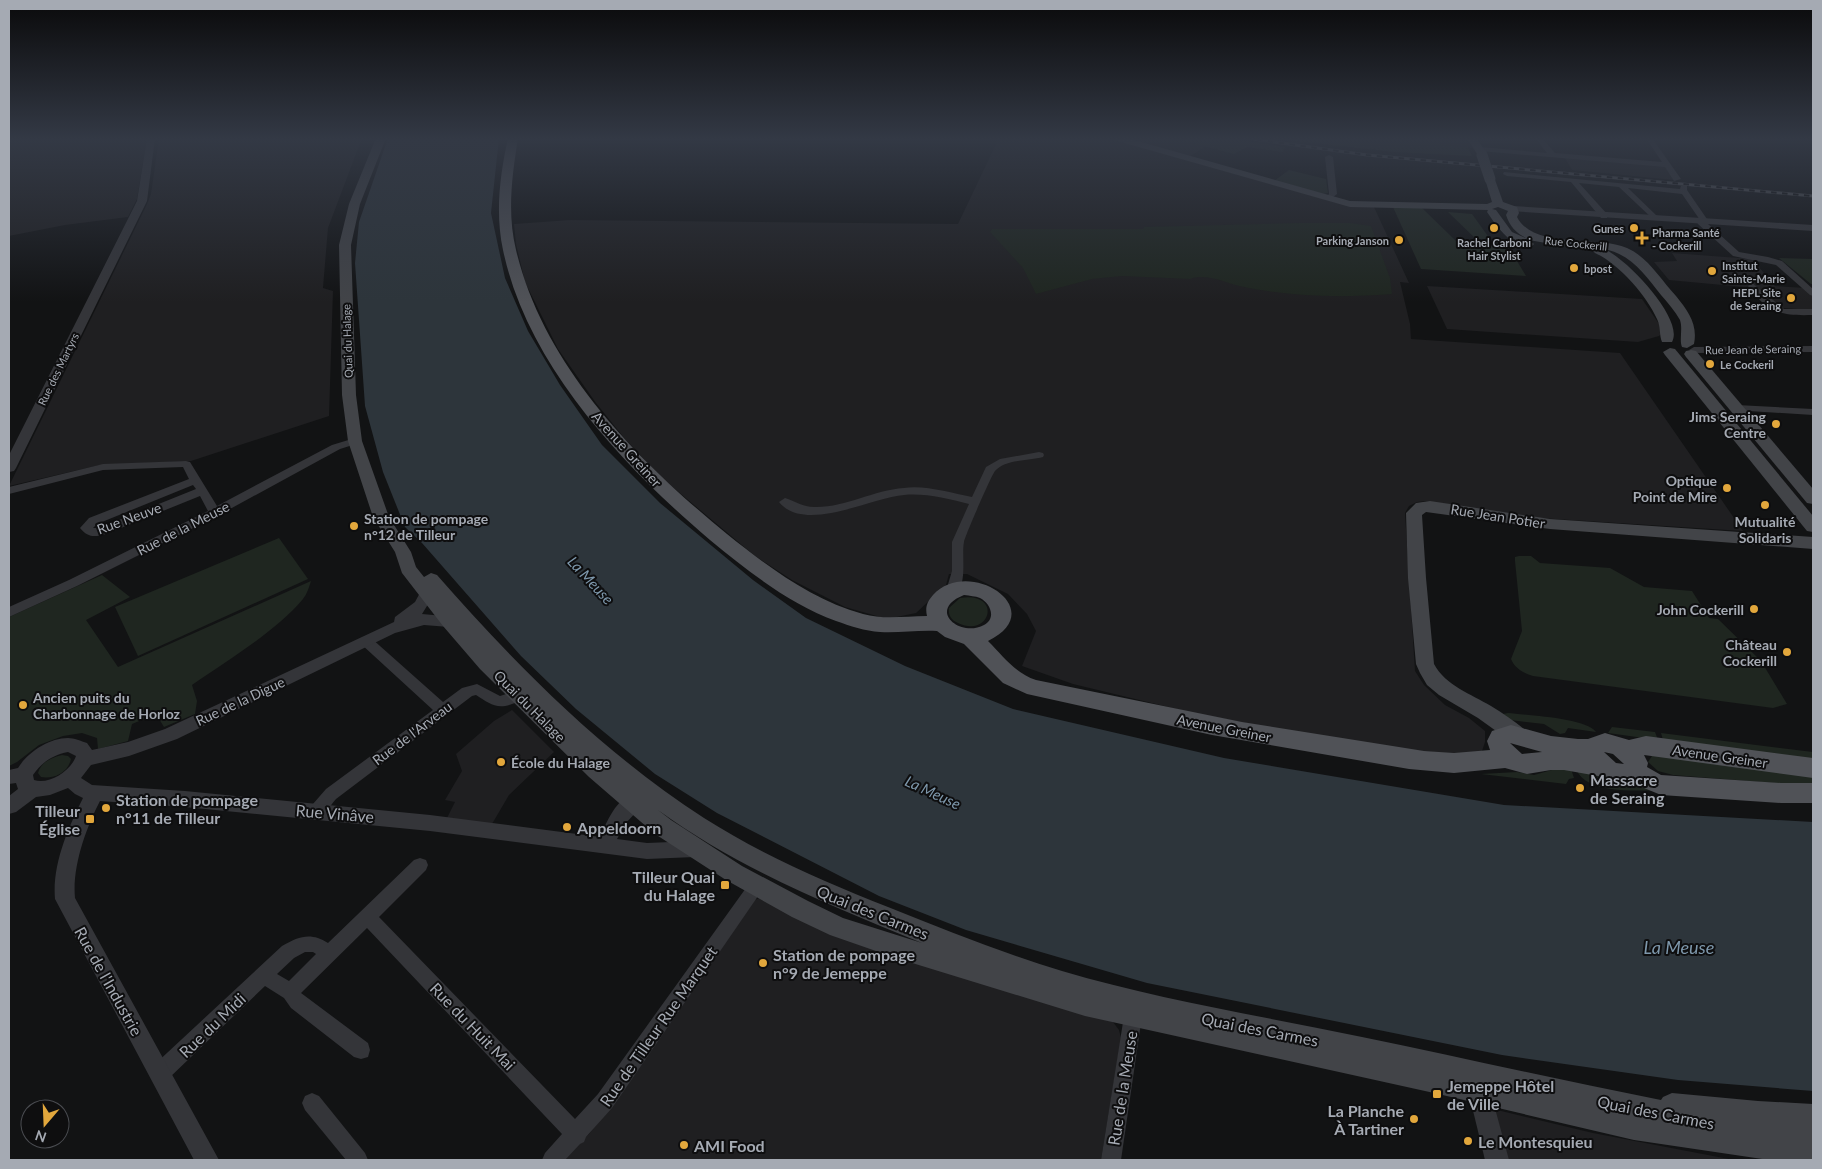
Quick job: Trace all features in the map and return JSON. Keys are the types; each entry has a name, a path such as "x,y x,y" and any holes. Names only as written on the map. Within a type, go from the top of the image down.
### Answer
{"main road":[{"name":"Quai du Halage","path":"359,193 352,210 345,245 349,395 355,441 381,516 403,552 408,568 449,621 518,695 633,804 695,849 757,886"},
{"name":"Avenue Greiner","path":"504,193 503,201 507,236 514,269 527,303 561,366 598,419 674,499 745,558 791,589 834,612 860,621 885,625 937,618 952,633 988,642 992,662 1018,682 1047,691 1083,697 1254,735 1454,763 1475,762 1515,747 1570,761 1599,757 1624,774 1640,746 1646,745 1813,768"},
{"path":"1310,193 1352,204 1493,208 1512,212"},
{"name":"Rue Cockerill","path":"1491,193 1493,208 1508,234 1523,242 1541,246 1596,251 1614,258 1664,318 1669,329 1669,346 1813,527"},
{"name":"Rue Cockerill","path":"1512,212 1522,232 1530,236 1546,240 1608,246 1623,251 1634,258 1682,313 1689,328 1691,350"},
{"path":"1669,346 1682,355 1691,350 1813,499"},
{"name":"Rue Jean Potier","path":"1515,747 1484,712 1442,689 1430,676 1425,664 1414,513 1422,507 1438,507 1550,524 1813,543"},
{"name":"Quai du Halage","path":"403,552 418,564 496,655 570,727 634,780 677,812 729,845"},
{"path":"937,618 937,603 943,596 952,591 974,589 992,596 1001,608 1001,620 988,642"},
{"path":"1631,762 1652,782 1661,784 1781,793 1813,793"},
{"path":"1781,793 1813,801"},
{"path":"633,804 650,803 709,843 729,845"},
{"name":"Quai des Carmes","path":"729,845 851,904 956,946 1087,991 1194,1016 1399,1057 1579,1098 1703,1122 1813,1135"},
{"name":"Quai des Carmes","path":"757,886 800,909 846,930 1034,990 1133,1016 1479,1090 1634,1126 1717,1140 1813,1152"},
{"path":"1579,1098 1606,1096 1758,1115 1813,1118"}],"street":[{"name":"Rue des Martyrs","path":"9,468 142,201 143,193"},
{"path":"1329,198 1333,193"},
{"path":"1583,193 1604,216"},
{"path":"1629,193 1654,218"},
{"path":"1689,193 1703,222 1734,252 1742,256 1764,258 1779,263 1813,292"},
{"path":"1512,212 1654,218 1813,228"},
{"path":"1752,286 1760,297 1769,301 1782,312 1813,312"},
{"name":"Rue Jean de Seraing","path":"1691,350 1813,348"},
{"path":"1737,408 1813,412"},
{"name":"Rue de la Meuse","path":"9,612 215,512 336,447 355,441"},
{"path":"952,591 958,571 958,542 988,474 994,466 1011,459 1040,455"},
{"path":"9,490 103,467 186,464 215,512"},
{"name":"Rue Neuve","path":"199,485 102,531 92,533 86,528 93,521 199,485"},
{"path":"785,502 798,508 826,510 894,492 917,491 976,502"},
{"path":"958,571 974,589"},
{"name":"Rue de la Digue","path":"390,630 418,610 423,604 427,593"},
{"name":"Rue de la Digue","path":"85,759 129,749 159,739 390,630 424,619 449,621"},
{"path":"366,641 442,710"},
{"name":"Rue de l'Arveau","path":"314,812 331,794 442,710 473,689 481,690 496,702 502,703 518,695"},
{"path":"9,806 27,767 41,755 59,746 68,745 81,747 85,751 82,767 69,778 52,786 22,780"},
{"name":"Rue Vinâve","path":"69,778 81,789 95,793 430,823 658,851 695,849"},
{"name":"Rue de l'Industrie","path":"95,793 84,814 64,882 63,894 207,1160"},
{"path":"604,845 618,818 633,804"},
{"path":"290,992 420,865"},
{"name":"Rue de Tilleur Rue Marquet","path":"552,1160 577,1135 605,1102 757,886"},
{"name":"Rue du Huit Mai","path":"368,917 577,1135"},
{"name":"Rue du Midi","path":"160,1074 288,952 306,943 314,943 330,954"},
{"path":"264,975 290,992 297,1002 360,1050"},
{"name":"Rue de la Meuse","path":"1111,1160 1133,1016"},
{"path":"1479,1090 1497,1160"},
{"path":"312,1103 358,1160"}],"shaded area":[{"path":"9,193 138,193 128,217 65,225 9,236"},
{"path":"341,193 328,228 323,288 333,291 329,416 191,461 100,465 9,486 147,204 151,194"},
{"path":"973,193 1301,193 1338,203 1374,207 1409,283 1400,282 1410,324 1411,339 1620,353 1743,531 1539,518 1426,501 1417,502 1409,506 1405,513 1415,671 1424,685 1445,705 1469,718 1485,731 1485,742 1482,751 1458,754 1409,750 1304,734 1189,712 1073,684 1022,666 1036,631 1027,614 1008,594 967,574 949,574 946,585 916,613 887,619 845,607 792,580 755,556 663,479 625,439 596,403 558,349 525,282 516,244 514,224 570,220 958,224"},
{"path":"1393,207 1422,208 1456,241 1505,241 1526,276 1421,269"},
{"path":"1448,212 1472,214 1490,239 1476,239"},
{"path":"1350,223 1371,226 1390,278 1392,294 1334,296 1296,294 1258,290 1202,277 1190,279 1122,276 1092,279 1036,294 1023,268 990,232 992,229 1143,229 1144,227"},
{"name":"Institut Sainte-Marie","path":"1672,253 1752,259 1775,286 1805,288 1813,296 1813,310 1781,308 1755,286 1744,287 1669,280 1654,262 1677,261"},
{"path":"1779,258 1813,259 1813,284 1811,284"},
{"path":"1427,286 1642,299 1664,331 1659,336 1638,342 1447,329"},
{"path":"279,538 308,579 138,656 115,607"},
{"path":"1531,556 1540,563 1610,568 1644,587 1692,591 1709,618 1718,619 1761,661 1787,704 1773,708 1533,676 1523,672 1517,668 1511,659 1522,631 1515,561 1515,557"},
{"path":"102,575 130,597 86,620 118,667 311,581 303,599 265,635 192,685 197,701 195,714 164,727 156,714 132,724 128,741 98,749 97,738 82,733 63,736 39,745 9,766 9,617"},
{"path":"960,598 974,598 982,601 987,607 987,614 984,620 978,625 969,626 953,620 950,617 949,608"},
{"name":"École du Halage","path":"512,710 554,752 509,795 492,824 447,818 455,802 445,800 462,771 456,754 494,721"},
{"path":"1503,714 1569,720 1590,727 1596,732 1568,728 1565,733 1560,734 1544,724 1510,720"},
{"path":"1612,727 1655,732 1658,740 1608,733"},
{"path":"1661,733 1813,752 1813,759 1663,740"},
{"path":"1660,753 1813,773 1813,786 1673,775 1658,771 1648,762 1652,756"},
{"path":"62,755 68,756 71,759 67,768 55,776 41,777 38,773 44,763"},
{"path":"1559,768 1571,769 1574,778 1569,779 1566,784 1481,774 1517,772 1534,775"},
{"path":"1576,769 1657,791 1600,787 1581,777"},
{"path":"759,898 1113,1022 1119,1030 1121,1038 1101,1160 562,1160 589,1134 605,1114 755,900"},
{"path":"1493,1109 1593,1133 1734,1160 1508,1160"}],"water":[{"name":"La Meuse","path":"369,193 493,193 491,213 505,278 528,331 560,385 602,445 660,503 753,580 806,618 905,666 1013,709 1224,758 1504,805 1813,822 1813,1091 1678,1080 1502,1055 1147,983 966,930 879,896 717,813 655,774 576,709 521,656 422,543 405,527 383,472 365,406 355,263 359,222"}],"railway":[{"path":"1776,193 1813,196"}],"place":[{"name":"Rachel Carboni Hair Stylist","path":"1494,228"},
{"name":"Gunes","path":"1634,228"},
{"name":"Pharma Santé - Cockerill","path":"1642,238"},
{"name":"Parking Janson","path":"1399,240"},
{"name":"bpost","path":"1574,268"},
{"name":"Institut Sainte-Marie","path":"1712,271"},
{"name":"HEPL Site de Seraing","path":"1791,298"},
{"name":"Le Cockeril","path":"1710,364"},
{"name":"Jims Seraing Centre","path":"1776,424"},
{"name":"Optique Point de Mire","path":"1727,488"},
{"name":"Mutualité Solidaris","path":"1765,505"},
{"name":"Station de pompage n°12 de Tilleur","path":"354,526"},
{"name":"John Cockerill","path":"1754,609"},
{"name":"Château Cockerill","path":"1787,652"},
{"name":"Ancien puits du Charbonnage de Horloz","path":"23,705"},
{"name":"École du Halage","path":"501,762"},
{"name":"Massacre de Seraing","path":"1580,788"},
{"name":"Station de pompage n°11 de Tilleur","path":"106,808"},
{"name":"Tilleur Église","path":"90,819"},
{"name":"Appeldoorn","path":"567,827"},
{"name":"Tilleur Quai du Halage","path":"725,885"},
{"name":"Station de pompage n°9 de Jemeppe","path":"763,963"},
{"name":"Jemeppe Hôtel de Ville","path":"1437,1094"},
{"name":"La Planche À Tartiner","path":"1414,1119"},
{"name":"Le Montesquieu","path":"1468,1141"},
{"name":"AMI Food","path":"684,1145"}]}
